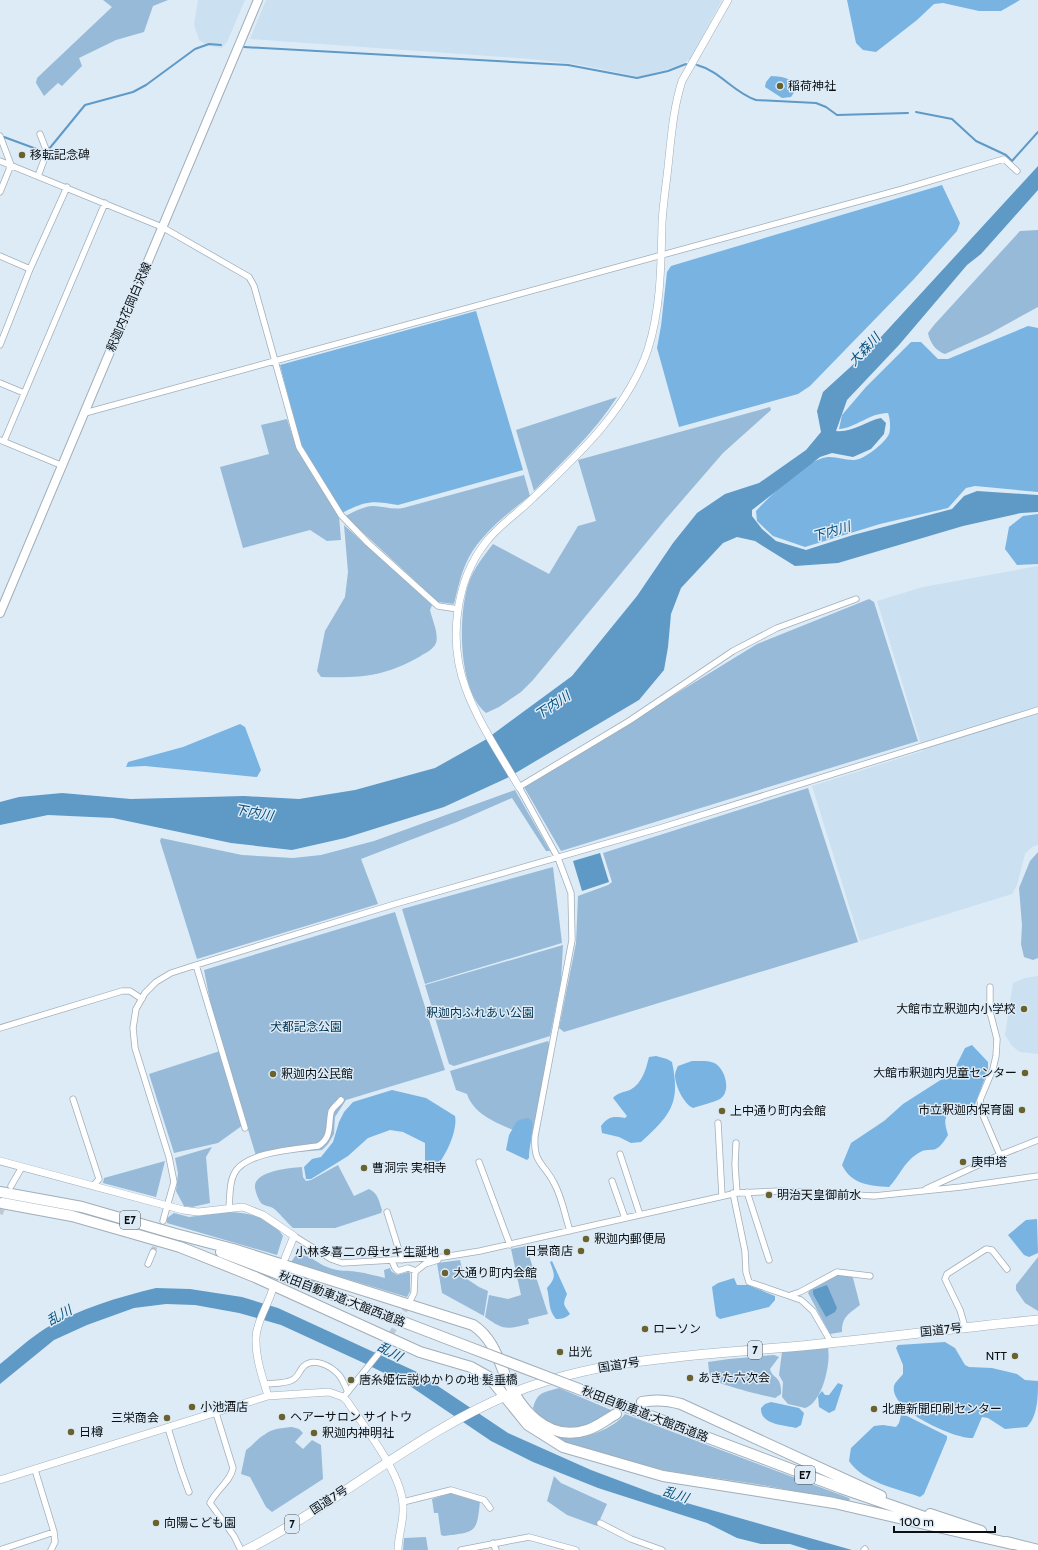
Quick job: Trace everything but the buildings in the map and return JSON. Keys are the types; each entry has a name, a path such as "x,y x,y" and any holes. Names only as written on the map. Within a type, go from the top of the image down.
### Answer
{"highway":[{"name":"秋田自動車道;大館西道路","path":"0,1192 82,1207 172,1233 840,1488 1012,1544 1038,1550"},
{"name":"秋田自動車道;大館西道路","path":"1,1203 74,1214 108,1222 184,1242 256,1265"},
{"path":"1,1203 72,1216 180,1247 213,1259 420,1352 457,1362 482,1372 496,1383 528,1425 562,1447 663,1476 834,1503 1012,1544"},
{"path":"172,1233 233,1249 473,1324 489,1339 515,1392 524,1406 536,1421 551,1430 559,1432 587,1430 616,1414"},
{"name":"国道7号","path":"246,1550 301,1518 387,1462 456,1420 505,1396 561,1376 635,1362 1038,1320"},
{"path":"642,1402 668,1400 681,1404 869,1491 1012,1544"}],"main road":[{"name":"釈迦内花岡白沢線","path":"0,613 258,0"}],"street":[{"path":"570,1231 554,1183 539,1164 534,1150 535,1136 572,940 570,893 558,858 482,724 465,688 457,648 458,610 468,572 488,540 574,458 615,412 628,393 638,374 652,333 657,309 662,254 663,213 672,127 679,90 682,81 728,0"},
{"path":"38,176 47,152 40,134"},
{"path":"0,136 11,165 0,192"},
{"path":"85,413 902,189 1004,159 1017,171"},
{"path":"0,161 162,226 249,276 254,286 298,447 341,515 368,543 438,606 458,610"},
{"path":"0,345 30,269 67,187"},
{"path":"63,466 2,440 24,393 105,203"},
{"path":"0,256 30,269"},
{"path":"0,383 24,393"},
{"path":"519,787 629,721 733,651 777,628 856,599"},
{"path":"163,1222 174,1182 169,1157 135,1048 133,1028 136,1009 142,999 156,982 171,973 395,904 558,858 738,804 1038,710"},
{"path":"196,965 245,1128"},
{"path":"990,988 990,1012 997,1039 996,1056 993,1069 980,1100 982,1113 1000,1155"},
{"path":"0,1028 122,991 130,991 142,999"},
{"path":"73,1099 99,1179 94,1185"},
{"path":"229,1208 234,1174 243,1163 257,1156 318,1146 323,1143 328,1138 332,1111 341,1100"},
{"path":"718,1123 722,1196"},
{"path":"922,1191 1000,1155 1038,1140"},
{"path":"736,1143 735,1193 745,1251 746,1272 749,1282 770,1290 791,1295 801,1300 813,1311 831,1342"},
{"path":"620,1154 640,1215"},
{"path":"0,1161 168,1206 198,1212 243,1207 253,1210 280,1225 325,1256 342,1263 392,1261 450,1256"},
{"path":"479,1162 510,1244"},
{"path":"11,1186 22,1167"},
{"path":"414,1271 425,1264 450,1256 570,1231 735,1193 780,1192 874,1196 961,1187 1038,1176"},
{"path":"612,1181 625,1218"},
{"path":"747,1192 769,1260"},
{"path":"387,1212 402,1260"},
{"path":"285,1258 294,1236"},
{"path":"965,1327 960,1310 945,1279 947,1274 986,1249 992,1250 1007,1269"},
{"path":"148,1264 153,1252"},
{"path":"392,1261 398,1271 408,1268 414,1271"},
{"path":"411,1299 414,1293 414,1271"},
{"path":"791,1295 806,1289 837,1272 870,1276"},
{"path":"268,1396 255,1340 259,1323 272,1291"},
{"path":"345,1394 368,1369 383,1348"},
{"path":"265,1384 291,1381 297,1376 302,1367 312,1362 322,1364 332,1369 339,1375 345,1394 387,1462 400,1487 403,1502 398,1550"},
{"path":"0,1480 268,1396 329,1392 345,1394"},
{"path":"216,1413 233,1468 232,1474 214,1493 210,1503 234,1536 241,1550"},
{"path":"168,1428 181,1470 190,1492"},
{"path":"35,1470 54,1532 55,1542 51,1550"},
{"path":"403,1502 451,1490 484,1500 490,1508"},
{"path":"600,1523 630,1539 662,1550"},
{"path":"0,1550 54,1532"},
{"path":"460,1550 529,1537 576,1550"},
{"path":"493,1543 496,1550"}],"shaded area":[{"path":"198,0 245,0 227,42 222,48 209,46 199,40 194,25"},
{"path":"266,0 722,0 691,58 682,65 639,77 581,65 531,59 250,39"},
{"path":"847,0 1020,0 1001,11 979,11 943,3 934,4 917,20 876,52 863,50 856,43"},
{"path":"771,76 784,77 793,83 795,91 791,97 782,98 765,87 766,82"},
{"path":"942,185 960,223 957,231 914,279 810,386 798,394 679,427 657,348 667,272 671,266"},
{"path":"476,311 523,470 398,505 375,502 357,506 342,513 301,446 280,365"},
{"path":"1028,326 1038,328 1038,492 975,486 966,488 948,508 880,524 805,547 773,536 757,521 756,511 786,482 813,462 829,457 857,460 868,455 887,438 890,432 888,413 875,415 851,426 839,429 842,415 866,387 911,342 921,342 938,359 948,359"},
{"path":"1038,514 1038,564 1017,565 1005,549 1009,527 1023,516"},
{"path":"1038,566 1038,845 1032,847 1025,854 1017,885 1012,894 860,941 812,786 923,751 877,601 923,587"},
{"path":"240,724 245,727 261,770 257,777 145,766 126,767 128,762 183,747"},
{"name":"大館市立釈迦内小学校","path":"1038,976 1038,1054 1020,1052 1012,1046 1005,1035 1013,983 1025,978"},
{"path":"972,1045 988,1062 988,1070 971,1115 950,1112 945,1120 948,1135 939,1147 932,1150 922,1151 912,1157 889,1187 868,1185 861,1183 850,1176 842,1165 851,1143 884,1121 903,1104 953,1072 965,1048"},
{"path":"656,1056 672,1062 675,1088 674,1099 666,1116 641,1142 631,1143 619,1137 602,1133 601,1126 606,1120 618,1117 625,1118 627,1116 613,1098 630,1090 638,1084 645,1071 649,1057"},
{"path":"692,1061 711,1062 716,1064 722,1071 725,1076 726,1087 723,1096 720,1099 693,1108 683,1099 675,1079 675,1073 678,1066"},
{"path":"392,1090 426,1098 455,1116 455,1129 453,1136 447,1151 439,1164 435,1168 429,1166 425,1162 425,1143 403,1132 390,1130 368,1138 348,1156 311,1179 306,1179 304,1167 312,1159 321,1157 333,1142 339,1122 344,1112 353,1102"},
{"path":"528,1118 532,1121 532,1135 529,1158 527,1160 506,1150 509,1135 517,1121"},
{"path":"1037,1219 1038,1253 1029,1257 1024,1255 1008,1235 1026,1220"},
{"path":"552,1261 567,1294 564,1305 570,1314 560,1319 556,1319 553,1316 547,1288 552,1282 554,1276 550,1262"},
{"path":"734,1278 737,1285 748,1285 775,1296 775,1300 769,1307 720,1319 716,1316 712,1287 718,1283"},
{"path":"945,1342 955,1348 965,1365 969,1367 992,1368 1017,1374 1025,1380 1038,1381 1035,1412 1027,1427 1005,1429 988,1418 982,1417 973,1438 964,1437 952,1434 925,1421 912,1413 902,1404 895,1395 894,1386 903,1374 903,1365 896,1348 898,1345"},
{"path":"838,1383 843,1385 835,1410 829,1413 819,1407 818,1396 822,1391 825,1395 829,1395"},
{"path":"771,1402 799,1408 804,1413 801,1425 796,1428 785,1426 768,1421 764,1418 761,1408 765,1404"},
{"path":"901,1415 907,1416 947,1436 924,1494 920,1497 872,1480 863,1475 849,1461 851,1448 874,1426 883,1425 896,1427 899,1423"}],"green space":[{"path":"103,0 168,0 153,6 144,32 116,40 79,58 82,66 62,86 58,83 44,96 36,83 37,78 112,7"},
{"path":"1038,230 1038,307 989,334 945,354 936,349 930,340 928,333 934,325 1020,231"},
{"path":"617,397 589,434 534,491 516,430"},
{"path":"770,407 771,410 723,453 665,520 533,680 521,692 499,707 486,713 477,702 470,688 465,671 462,634 465,599 470,579 479,563 493,544 549,574 578,526 596,521 578,460"},
{"path":"287,419 296,447 339,516 341,540 327,541 310,530 243,548 220,467 269,454 261,425"},
{"path":"524,475 530,496 513,509 481,539 469,557 464,568 454,604 438,602 345,516 370,506 395,509 403,508"},
{"path":"344,525 432,605 430,610 437,639 433,648 429,651 394,669 372,675 321,677 317,671 325,631 345,597 348,572"},
{"path":"869,599 874,602 918,741 561,851 524,787 757,644"},
{"path":"808,788 858,942 564,1032 559,1028 576,943 578,896 608,885 612,882 603,853"},
{"path":"515,790 550,851 546,851 512,798 457,822 361,859 378,904 197,959 160,841 161,838 242,855 293,858 321,855 374,841"},
{"path":"1038,852 1038,958 1033,960 1024,957 1021,944 1022,925 1019,888 1030,861"},
{"path":"553,867 562,943 425,984 402,909"},
{"name":"犬都記念公園","path":"395,912 445,1070 346,1100 335,1117 334,1134 322,1150 286,1153 257,1159 212,1011 204,970"},
{"name":"釈迦内ふれあい公園","path":"563,945 561,981 550,1036 454,1066 449,1064 425,985"},
{"path":"548,1041 550,1046 533,1131 523,1135 490,1119 476,1109 467,1094 456,1090 450,1071"},
{"path":"220,1051 243,1125 218,1143 174,1153 149,1074"},
{"path":"212,1147 206,1157 210,1203 192,1207 184,1206 176,1191 178,1173 175,1158"},
{"path":"165,1161 156,1197 103,1183 104,1178"},
{"path":"338,1165 354,1196 369,1189 379,1200 382,1210 381,1213 335,1228 293,1228 273,1208 261,1203 257,1196 255,1188 256,1182 266,1174 289,1168 302,1167 303,1177 306,1181 311,1180"},
{"path":"227,1212 251,1215 266,1220 272,1224 283,1236 277,1255 167,1223 167,1218 174,1213 189,1217"},
{"path":"526,1246 548,1314 528,1319 529,1324 510,1328 502,1327 485,1317 489,1295 508,1299 521,1295 511,1249"},
{"path":"296,1255 305,1255 331,1269 361,1272 385,1278 384,1270 390,1268 391,1271 397,1275 408,1272 410,1273 410,1291 407,1297 291,1262"},
{"path":"1038,1257 1038,1311 1025,1303 1016,1290 1016,1285"},
{"path":"460,1260 464,1277 488,1291 484,1316 442,1293 437,1263"},
{"path":"839,1274 850,1274 853,1278 860,1305 849,1313 843,1322 842,1332 830,1334 808,1293 810,1290"},
{"path":"828,1348 829,1355 827,1373 821,1391 816,1399 811,1405 805,1408 788,1404 782,1397 783,1382 779,1375 782,1352"},
{"path":"774,1355 779,1357 770,1369 780,1383 781,1388 781,1394 775,1398 725,1385 714,1380 710,1374 708,1362"},
{"path":"559,1388 612,1411 596,1421 583,1426 567,1427 551,1423 538,1414 533,1408 539,1396 545,1392"},
{"path":"625,1414 849,1498 850,1500 847,1501 756,1484 667,1471 573,1446 558,1439 560,1436 579,1437 593,1434 611,1426"},
{"path":"292,1427 299,1429 303,1433 295,1442 303,1449 312,1440 321,1445 323,1479 272,1512 266,1507 250,1477 241,1474 246,1450 259,1438 270,1431"},
{"path":"554,1476 561,1483 607,1504 597,1526 567,1515 547,1501"},
{"path":"454,1492 480,1501 478,1519 476,1525 469,1532 444,1536 441,1535 438,1513 434,1513 432,1499"},
{"path":"426,1537 428,1550 403,1550 404,1538"}],"water":[{"name":"下内川","path":"1038,166 1038,190 981,254 967,265 899,345 847,400 836,431 853,429 881,418 886,423 884,434 871,449 853,457 832,453 820,457 752,510 752,516 762,529 776,541 806,550 853,535 952,509 964,496 977,491 1038,495 1038,512 1021,513 963,526 838,563 795,566 755,541 737,537 723,543 681,588 671,614 664,670 639,700 507,778 444,807 345,838 292,850 231,843 113,818 48,815 0,825 0,802 19,797 62,793 131,799 244,796 299,799 355,790 435,768 485,740 572,676 637,596 673,543 697,513 725,494 759,483 806,450 821,432 817,411 823,392 869,350"},
{"path":"600,853 609,882 582,891 573,861"},
{"path":"827,1285 837,1308 835,1312 826,1317 813,1294 813,1290"},
{"path":"156,1288 190,1289 242,1297 278,1308 417,1372 508,1433 591,1470 655,1494 852,1550 809,1550 790,1544 761,1544 737,1538 707,1523 598,1488 533,1462 491,1441 410,1386 366,1364 281,1325 239,1313 195,1305 166,1304 134,1308 87,1325 54,1340 0,1384 0,1364 46,1328 72,1315 100,1304"}],"waterway":[{"path":"49,149 85,105 133,92 146,85 195,49 209,44 221,45"},
{"path":"244,47 568,65 637,78 668,71 686,64"},
{"path":"697,65 713,72 748,97 756,100 816,103 826,107 837,115 908,113"},
{"path":"916,112 952,119 976,141 1006,155 1012,161 1038,132"},
{"path":"4,137 42,151"}],"tunnel":[{"path":"0,1214 9,1191"},
{"path":"153,1252 161,1227"},
{"path":"383,1348 409,1303"}],"place":[{"name":"稲荷神社","path":"780,86"},
{"name":"移転記念碑","path":"22,155"},
{"name":"大館市立釈迦内小学校","path":"1024,1009"},
{"name":"大館市釈迦内児童センター","path":"1025,1073"},
{"name":"釈迦内公民館","path":"273,1074"},
{"name":"市立釈迦内保育園","path":"1022,1110"},
{"name":"上中通り町内会館","path":"722,1111"},
{"name":"庚申塔","path":"963,1162"},
{"name":"曹洞宗 実相寺","path":"364,1168"},
{"name":"明治天皇御前水","path":"769,1195"},
{"name":"釈迦内郵便局","path":"586,1239"},
{"name":"日景商店","path":"581,1251"},
{"name":"小林多喜二の母セキ生誕地","path":"447,1252"},
{"name":"大通り町内会館","path":"445,1273"},
{"name":"ローソン","path":"645,1329"},
{"name":"出光","path":"560,1352"},
{"name":"NTT","path":"1015,1356"},
{"name":"あきた六次会","path":"690,1378"},
{"name":"唐糸姫伝説ゆかりの地 髪垂橋","path":"351,1380"},
{"name":"小池酒店","path":"192,1407"},
{"name":"北鹿新聞印刷センター","path":"874,1409"},
{"name":"ヘアーサロン サイトウ","path":"282,1417"},
{"name":"三栄商会","path":"167,1418"},
{"name":"日樽","path":"71,1432"},
{"name":"釈迦内神明社","path":"314,1433"},
{"name":"向陽こども園","path":"156,1523"}],"water label":[{"name":"大森川","path":"864,349"},
{"name":"乱川","path":"59,1315"},
{"name":"乱川","path":"390,1351"},
{"name":"乱川","path":"676,1494"}]}
